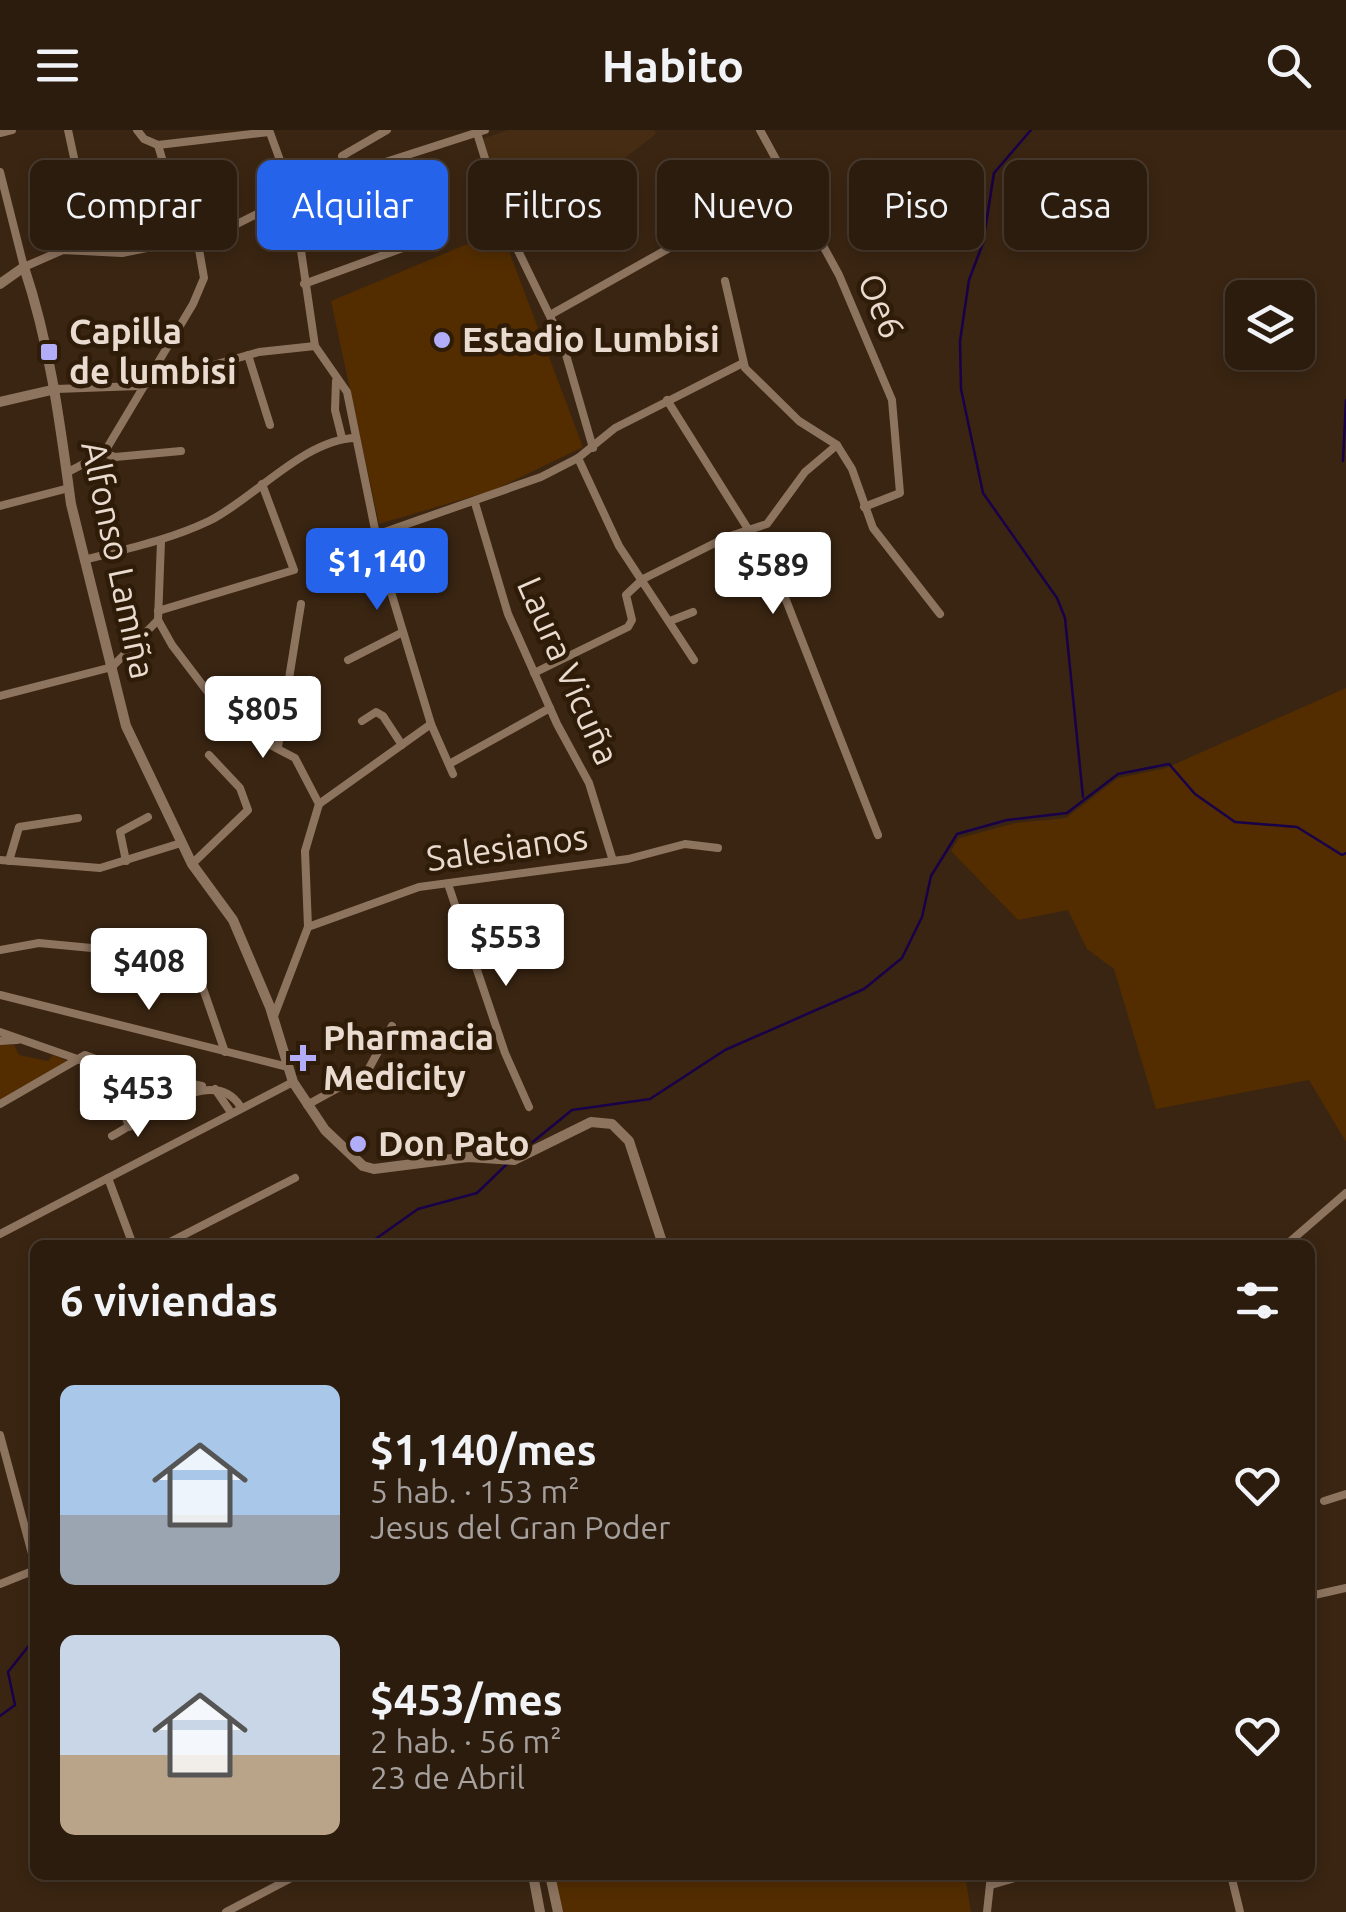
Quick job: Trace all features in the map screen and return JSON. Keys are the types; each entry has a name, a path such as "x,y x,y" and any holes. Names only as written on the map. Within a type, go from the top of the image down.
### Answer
{"street":[{"path":"0,133 12,130"},
{"path":"68,130 74,160"},
{"path":"137,130 144,139 158,145 269,131 280,160"},
{"path":"168,130 170,144"},
{"path":"343,160 342,156 387,130"},
{"name":"Oe6","path":"760,130 839,275 892,400 900,493 864,507"},
{"path":"396,160 481,132 506,226 550,315 593,448"},
{"path":"158,145 162,160"},
{"name":"Alfonso Lamiña","path":"0,172 3,200 42,322 70,471 69,488 126,726 192,864 233,920 273,1017 293,1082 307,1105 325,1130 363,1166 388,1168 468,1157 510,1160 590,1122 612,1124 629,1141 661,1240"},
{"path":"0,284 24,267 63,250 137,250"},
{"path":"70,471 104,453 148,384 199,294 204,278 199,250"},
{"path":"300,250 315,346 347,392 376,534 403,632 430,724 453,774"},
{"path":"304,284 397,250"},
{"path":"550,315 665,250"},
{"path":"726,282 743,363 755,382 836,446 852,469 864,507 888,550 940,614"},
{"path":"0,402 56,389 148,384 248,355 315,346"},
{"path":"248,355 270,426"},
{"path":"376,534 475,503 578,458 615,428 743,363"},
{"path":"336,381 335,410 342,438"},
{"path":"667,400 776,572 878,835"},
{"path":"84,560 161,540 210,520 262,484 342,438 356,438"},
{"path":"534,673 628,627 632,620 626,595 642,579 749,528 759,528 778,514 805,472 836,446"},
{"path":"104,453 115,457 181,451"},
{"path":"578,458 618,546 694,660"},
{"path":"0,696 112,667 158,616 294,570 262,484"},
{"path":"0,506 69,488"},
{"name":"Laura Vicuña","path":"475,503 490,565 534,673 589,783 613,861"},
{"path":"161,540 158,616 207,691 249,734 294,758 318,804"},
{"path":"278,747 301,604"},
{"path":"670,621 694,612"},
{"path":"348,660 403,632"},
{"path":"451,763 550,708"},
{"path":"362,722 376,712 383,716 402,745"},
{"path":"273,1017 308,927 305,851 318,804 430,724"},
{"path":"192,864 248,810 240,788 209,755"},
{"path":"78,818 19,827 5,861 94,868 181,843"},
{"path":"126,861 120,832 148,818"},
{"name":"Salesianos","path":"308,927 419,887 613,861 685,844 718,848"},
{"path":"448,884 505,1053 529,1107"},
{"path":"0,950 39,943 102,949 171,932 178,935 188,944 225,1052"},
{"path":"0,994 288,1067"},
{"path":"307,1105 367,1072 392,1026"},
{"path":"0,1032 79,1056 84,1061 228,1092 240,1106"},
{"path":"0,1041 17,1040"},
{"path":"0,1104 79,1056"},
{"path":"107,1063 129,1127"},
{"path":"0,1234 230,1111 293,1082"},
{"path":"112,1136 202,1086"},
{"path":"215,1089 230,1111"},
{"path":"108,1178 131,1240"},
{"path":"174,1240 295,1178"},
{"path":"1292,1240 1346,1194"},
{"path":"0,1435 30,1549"},
{"path":"1324,1502 1346,1494"},
{"path":"0,1584 30,1570"},
{"path":"1315,1595 1346,1588"},
{"path":"226,1912 288,1880"},
{"path":"534,1880 540,1912"},
{"path":"551,1880 558,1912"},
{"path":"986,1912 991,1880"},
{"path":"1232,1880 1240,1912"}],"shaded area":[{"path":"508,130 654,130 656,134 622,160 489,160 482,139"},
{"name":"Estadio Lumbisi","path":"468,244 468,250 509,250 583,447 494,490 379,524 331,301"},
{"path":"1346,688 1346,1142 1309,1080 1156,1109 1114,969 1087,949 1068,910 1018,920 951,851 959,838 1016,823 1066,818 1118,778 1166,768"},
{"path":"0,1045 14,1045 19,1055 48,1061 53,1055 67,1061 0,1100"},
{"path":"113,1070 136,1075 135,1083 163,1089 169,1084 186,1090 131,1122"},
{"path":"551,1880 966,1880 971,1912 558,1912"}],"waterway":[{"path":"1031,130 994,173 983,243 969,280 960,341 961,389 983,493 1057,598 1065,618 1083,797"},
{"path":"1343,461 1346,400"},
{"path":"518,1154 572,1110 650,1099 725,1050 864,989 902,958 922,917 931,876 957,834 1007,820 1067,813 1118,774 1169,764 1195,794 1235,822 1297,827 1342,855 1346,853"},
{"path":"374,1240 418,1209 477,1193 508,1163"},
{"path":"0,1716 15,1705 8,1672 30,1644"}],"place":[{"name":"Estadio Lumbisi","path":"442,340"},
{"name":"Capilla de lumbisi","path":"49,352"},
{"name":"Pharmacia Medicity","path":"303,1058"},
{"name":"Don Pato","path":"358,1144"}]}
